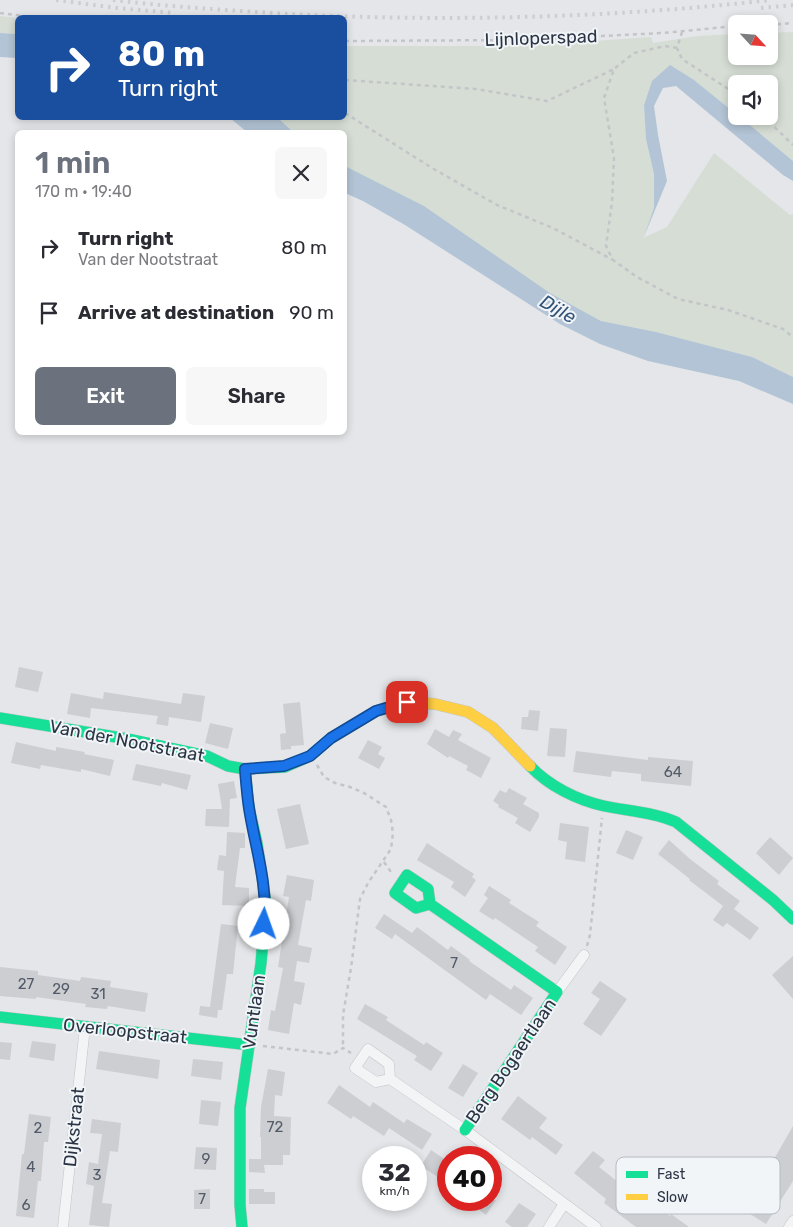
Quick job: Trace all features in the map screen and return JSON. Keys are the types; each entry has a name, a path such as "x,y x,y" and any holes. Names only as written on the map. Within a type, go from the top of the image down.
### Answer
{"street":[{"name":"Van der Nootstraat","path":"0,718 146,743 207,756 228,766 245,769 284,766 310,756 331,738 376,711 407,702 435,704 468,712 493,728 535,772 577,798 603,806 662,816 676,822 773,900 793,920"},
{"name":"Vuntlaan","path":"242,1227 240,1205 240,1108 250,1045 266,904 257,843 249,808 245,769"},
{"name":"Berg Bogaertlaan","path":"430,904 557,992"},
{"name":"Berg Bogaertlaan","path":"465,1130 557,992 584,955"},
{"name":"Overloopstraat","path":"0,1017 250,1045"},
{"name":"Dijkstraat","path":"63,1227 85,1027"},
{"path":"390,1079 389,1064 368,1049 355,1068 376,1082 390,1079 465,1130 596,1227"},
{"path":"549,1227 564,1204"},
{"path":"789,1227 793,1221"}],"path":[{"path":"0,13 16,15"},
{"path":"778,24 793,23"},
{"name":"Lijnloperspad","path":"347,41 519,40 682,32 728,27"},
{"path":"682,32 677,48 682,59 728,89"},
{"path":"347,80 476,89 547,100 614,70 634,53 665,46 677,48"},
{"path":"612,260 606,246 612,202 614,158 604,98 614,70"},
{"path":"347,114 432,168 497,205 553,228 678,299 728,310 783,329 793,337"},
{"path":"772,125 793,145"},
{"path":"310,756 324,777 335,783 350,786 386,808 391,820 393,833 391,849 368,883 360,899 343,1015 343,1048"},
{"path":"584,955 590,935 603,806"},
{"path":"250,1045 333,1054 343,1048"},
{"path":"343,1048 362,1058"}],"shaded area":[{"path":"0,16 15,18 15,34 0,33"},
{"path":"793,32 793,161 750,125 778,125 778,75 728,75 728,108 694,80 652,81 644,105 646,139 654,174 654,209 643,238 667,227 714,153 790,215 793,214 793,377 752,357 656,332 601,321 550,293 424,206 347,167 347,130 291,130 280,120 347,120 347,46 522,46 651,37 653,43 698,36 728,34 728,65 778,65 778,33"}],"water":[{"path":"0,33 15,34 15,58 0,57"},
{"path":"670,65 694,80 728,108 728,125 750,125 793,161 793,181 783,175 676,86 663,88 654,106 667,181 643,239 654,208 654,174 646,139 644,105 652,81"},
{"path":"232,120 280,120 291,130 245,130"},
{"name":"Dijle","path":"347,167 424,206 550,293 601,321 656,332 752,357 793,377 793,404 739,381 648,361 600,344 560,324 405,225 347,194"}],"building":[{"path":"19,667 43,672 38,692 15,687"},
{"path":"104,692 181,704 183,693 205,696 201,722 169,717 168,726 156,724 158,716 91,708 90,718 67,714 71,693 103,699"},
{"path":"300,702 304,745 291,746 291,749 281,750 280,734 286,733 283,704"},
{"path":"529,710 540,711 538,731 521,729 522,717 528,717"},
{"path":"210,723 233,728 228,749 205,743"},
{"path":"550,728 567,729 565,757 547,756"},
{"path":"435,729 449,737 453,730 462,734 458,740 491,758 481,778 466,770 468,766 449,756 448,758 427,744"},
{"path":"368,740 382,747 378,754 385,758 379,769 358,758"},
{"path":"16,742 56,751 56,747 85,752 84,754 114,760 110,776 81,769 81,772 41,765 40,769 11,763"},
{"path":"576,751 648,760 648,757 693,761 691,786 641,781 641,774 612,771 611,777 573,772"},
{"path":"136,764 191,775 187,790 162,783 161,786 132,780"},
{"path":"234,781 237,798 230,799 229,827 205,826 206,809 222,809 218,784"},
{"path":"509,788 527,798 523,804 539,813 539,817 530,832 515,823 518,818 498,807 499,805 493,801 500,790 506,793"},
{"path":"300,804 309,844 286,849 277,809"},
{"path":"560,823 589,827 585,862 565,859 567,842 558,840"},
{"path":"626,830 643,837 633,860 616,853"},
{"path":"227,832 245,833 245,848 240,848 235,887 249,888 249,906 222,905 224,871 217,870 219,855 226,856"},
{"path":"770,837 793,858 779,875 756,853"},
{"path":"669,840 719,881 717,884 740,901 734,909 759,928 750,940 727,923 723,927 713,920 723,906 658,854"},
{"path":"427,843 474,874 472,877 476,880 465,897 451,887 454,882 417,860"},
{"path":"287,875 314,880 311,901 306,900 298,945 312,948 309,963 297,961 294,981 305,983 301,1005 294,1003 289,1034 268,1030 271,1010 275,1011 283,968 278,967 289,897 283,896"},
{"path":"489,886 511,900 509,903 539,922 536,926 567,947 555,965 535,951 538,947 495,918 493,920 479,911 488,898 484,895"},
{"path":"384,914 412,933 417,927 448,950 451,946 511,990 514,985 533,998 521,1015 490,994 486,1000 395,934 392,939 375,928"},
{"path":"221,924 238,926 233,974 227,974 222,1010 218,1010 217,1018 199,1015 200,1006 210,1007"},
{"path":"793,956 793,999 772,975"},
{"path":"0,967 38,971 38,975 80,981 81,977 111,981 110,987 148,993 145,1012 108,1006 107,1009 85,1007 86,1004 36,997 36,999 0,996"},
{"path":"600,981 627,999 601,1036 583,1024 600,999 591,993"},
{"path":"365,1004 388,1017 386,1020 424,1045 426,1042 443,1053 431,1071 414,1060 417,1056 357,1019"},
{"path":"32,1041 56,1044 54,1061 29,1057"},
{"path":"0,1042 12,1043 10,1060 0,1059"},
{"path":"99,1051 160,1060 158,1079 96,1069"},
{"path":"193,1059 223,1062 221,1080 191,1076"},
{"path":"463,1064 478,1073 463,1097 448,1088"},
{"path":"268,1069 285,1072 282,1096 275,1095 274,1116 291,1117 290,1155 283,1155 283,1165 264,1165 265,1173 249,1172 249,1159 261,1159 261,1107"},
{"path":"339,1085 370,1107 373,1102 404,1123 407,1119 432,1134 424,1146 416,1146 389,1128 384,1136 353,1116 351,1119 327,1103"},
{"path":"518,1096 547,1118 539,1128 563,1145 556,1155 532,1137 530,1140 501,1119"},
{"path":"201,1100 221,1102 218,1126 199,1124"},
{"path":"29,1114 51,1117 48,1142 44,1142 41,1181 38,1181 34,1218 16,1216 22,1154 24,1154"},
{"path":"92,1119 121,1123 118,1152 110,1151 102,1203 112,1204 109,1227 89,1225 94,1186 86,1184 89,1162 98,1164 102,1134 90,1133"},
{"path":"793,1126 793,1181 780,1202 780,1157 775,1157"},
{"path":"196,1147 217,1148 216,1170 194,1169"},
{"path":"431,1150 437,1154 437,1177 427,1170 427,1156"},
{"path":"593,1151 605,1160 599,1167 616,1180 616,1212 604,1203 606,1199 574,1173"},
{"path":"210,1189 210,1209 194,1209 194,1190"},
{"path":"249,1189 264,1189 264,1192 275,1192 275,1204 249,1204"},
{"path":"519,1203 536,1214 527,1227 512,1227 505,1222"},
{"path":"481,1211 489,1211 486,1215"},
{"path":"619,1214 667,1214 670,1216 671,1214 689,1227 636,1227"},
{"path":"750,1214 772,1214 766,1224"}],"railway":[{"path":"56,0 175,13"},
{"path":"113,0 317,15"},
{"path":"347,16 408,18 529,17 651,11 771,0"},
{"path":"761,8 793,5"}],"traffic: fast":[{"path":"0,718 128,739 207,756 228,766 245,769 285,767 310,756 331,738 376,711 395,705"},
{"path":"530,766 555,786 584,800 604,806 658,816 676,822 773,900 793,919"},
{"path":"242,1227 240,1205 240,1108 261,963 266,904 257,843 249,808 245,769"},
{"path":"430,904 416,908 395,893 407,875 428,889 430,904 557,992 465,1130"},
{"path":"0,1017 250,1045"}],"traffic: slow":[{"path":"395,705 407,702 435,704 468,712 493,728 530,766"}],"route":[{"path":"264,924 266,904 257,843 249,808 245,769 284,766 310,756 331,738 376,711 407,702"}]}
